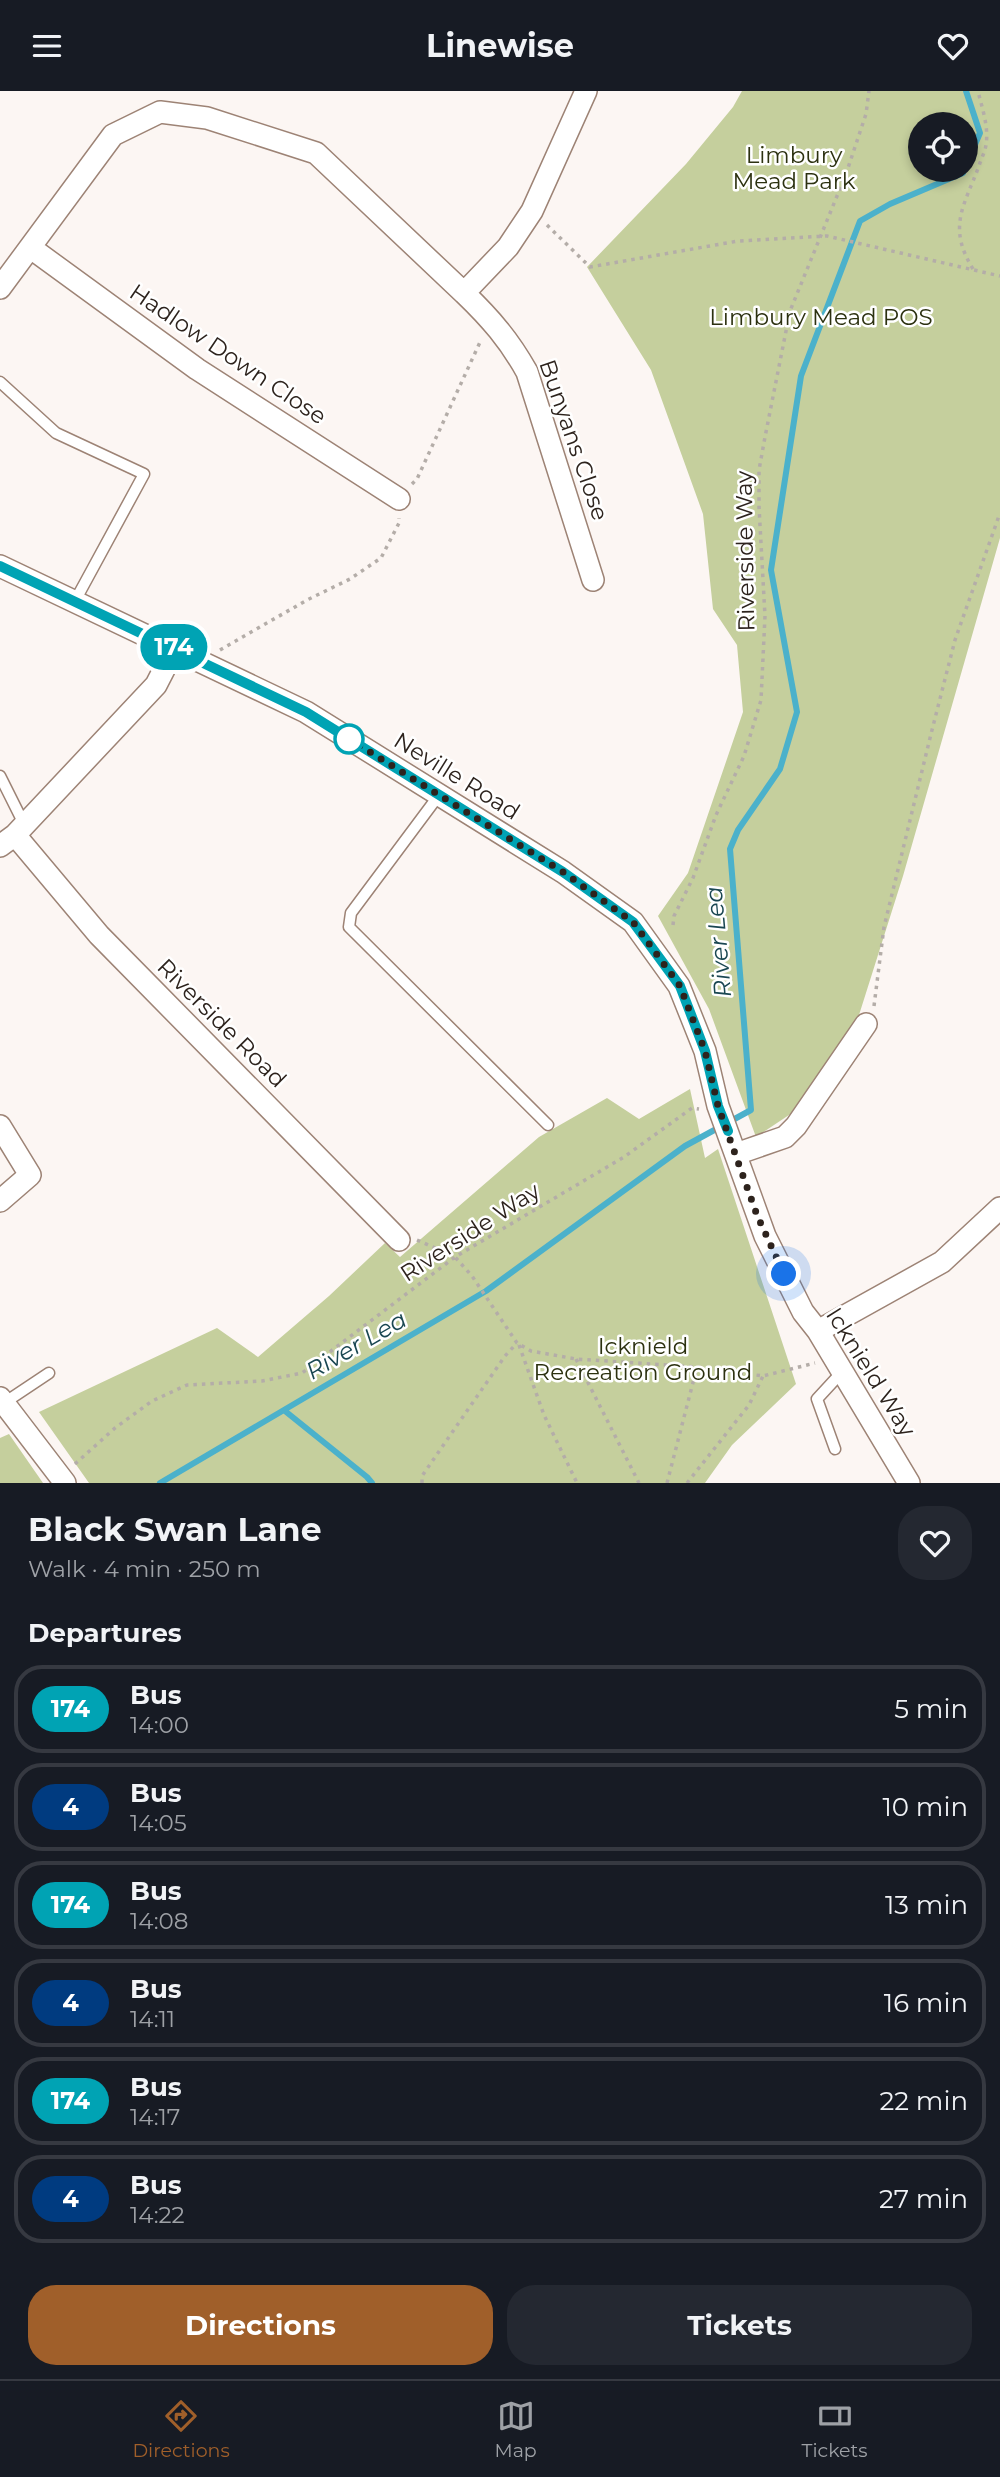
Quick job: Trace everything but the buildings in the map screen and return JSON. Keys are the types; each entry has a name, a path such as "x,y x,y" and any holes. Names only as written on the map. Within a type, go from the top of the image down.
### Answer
{"street":[{"path":"464,293 508,247 532,211 586,91"},
{"name":"Bunyans Close","path":"0,288 113,135 160,112 207,118 316,153 491,319 509,341 527,372 593,580"},
{"name":"Hadlow Down Close","path":"31,248 197,369 399,499"},
{"name":"Neville Road","path":"0,566 306,712 563,872 633,922 680,986 705,1051 711,1108 728,1131"},
{"path":"13,835 156,685 175,648"},
{"name":"Riverside Road","path":"13,835 99,936 399,1240"},
{"path":"736,1154 785,1137 796,1126 866,1024"},
{"path":"0,1126 30,1175 0,1201"},
{"name":"Icknield Way","path":"728,1131 765,1235 803,1312 818,1331 909,1483"},
{"path":"818,1331 942,1262 1000,1208"},
{"path":"2,1400 69,1475"}],"lane":[{"path":"0,382 56,433 144,474 75,601"},
{"path":"0,776 13,835"},
{"path":"439,795 351,913 349,927 548,1125"},
{"path":"835,1449 817,1399 838,1366"},
{"path":"2,1400 49,1373"}],"path":[{"name":"Riverside Way","path":"673,925 674,916 693,878 716,815 744,756 761,700 765,616 759,470 790,311 846,174 866,114 869,91"},
{"path":"973,270 965,257 958,225 964,201 986,146 985,122 978,91"},
{"path":"532,211 590,267 738,241 827,236 1000,276"},
{"path":"866,1024 876,1000 884,927 955,640 1000,513"},
{"name":"Riverside Way","path":"69,1475 115,1427 152,1401 187,1385 262,1381 302,1373 455,1257 624,1157 692,1108 711,1108"},
{"path":"399,1240 415,1238 429,1247 455,1257 472,1276 518,1343 544,1415 577,1483"},
{"path":"518,1343 531,1350 576,1359 697,1367 763,1376 838,1366"},
{"path":"422,1483 422,1476 505,1356 518,1343"},
{"path":"576,1359 639,1483"},
{"path":"667,1483 697,1367"},
{"path":"687,1483 750,1405 763,1376"}],"green space":[{"name":"Limbury Mead POS","path":"742,91 1000,91 1000,538 903,876 859,1015 798,1109 756,1137 709,1009 658,916 688,873 743,712 737,645 713,609 703,514 651,370 587,267 686,164 733,107"},
{"name":"Icknield Recreation Ground","path":"690,1089 705,1158 718,1149 796,1384 732,1445 705,1483 89,1483 39,1412 217,1328 258,1357 385,1243 400,1257 539,1137 607,1098 639,1119"},
{"path":"9,1434 43,1483 0,1483 0,1438"}],"waterway":[{"name":"River Lea","path":"966,91 973,112"},
{"name":"River Lea","path":"978,127 978,138"},
{"name":"River Lea","path":"160,1483 486,1291 685,1146 751,1110 730,849 738,830 780,769 797,712 771,570 801,376 860,221 890,204 942,182"},
{"path":"285,1411 372,1483"}],"bus line":[{"name":"174","path":"0,566 306,712 563,872 633,922 680,986 705,1051 718,1106 728,1131"}],"route":[{"path":"349,739 563,872 633,922 680,986 705,1051 718,1106 757,1215 784,1274"}],"park label":[{"name":"Limbury Mead Park","path":"794,168"}]}
